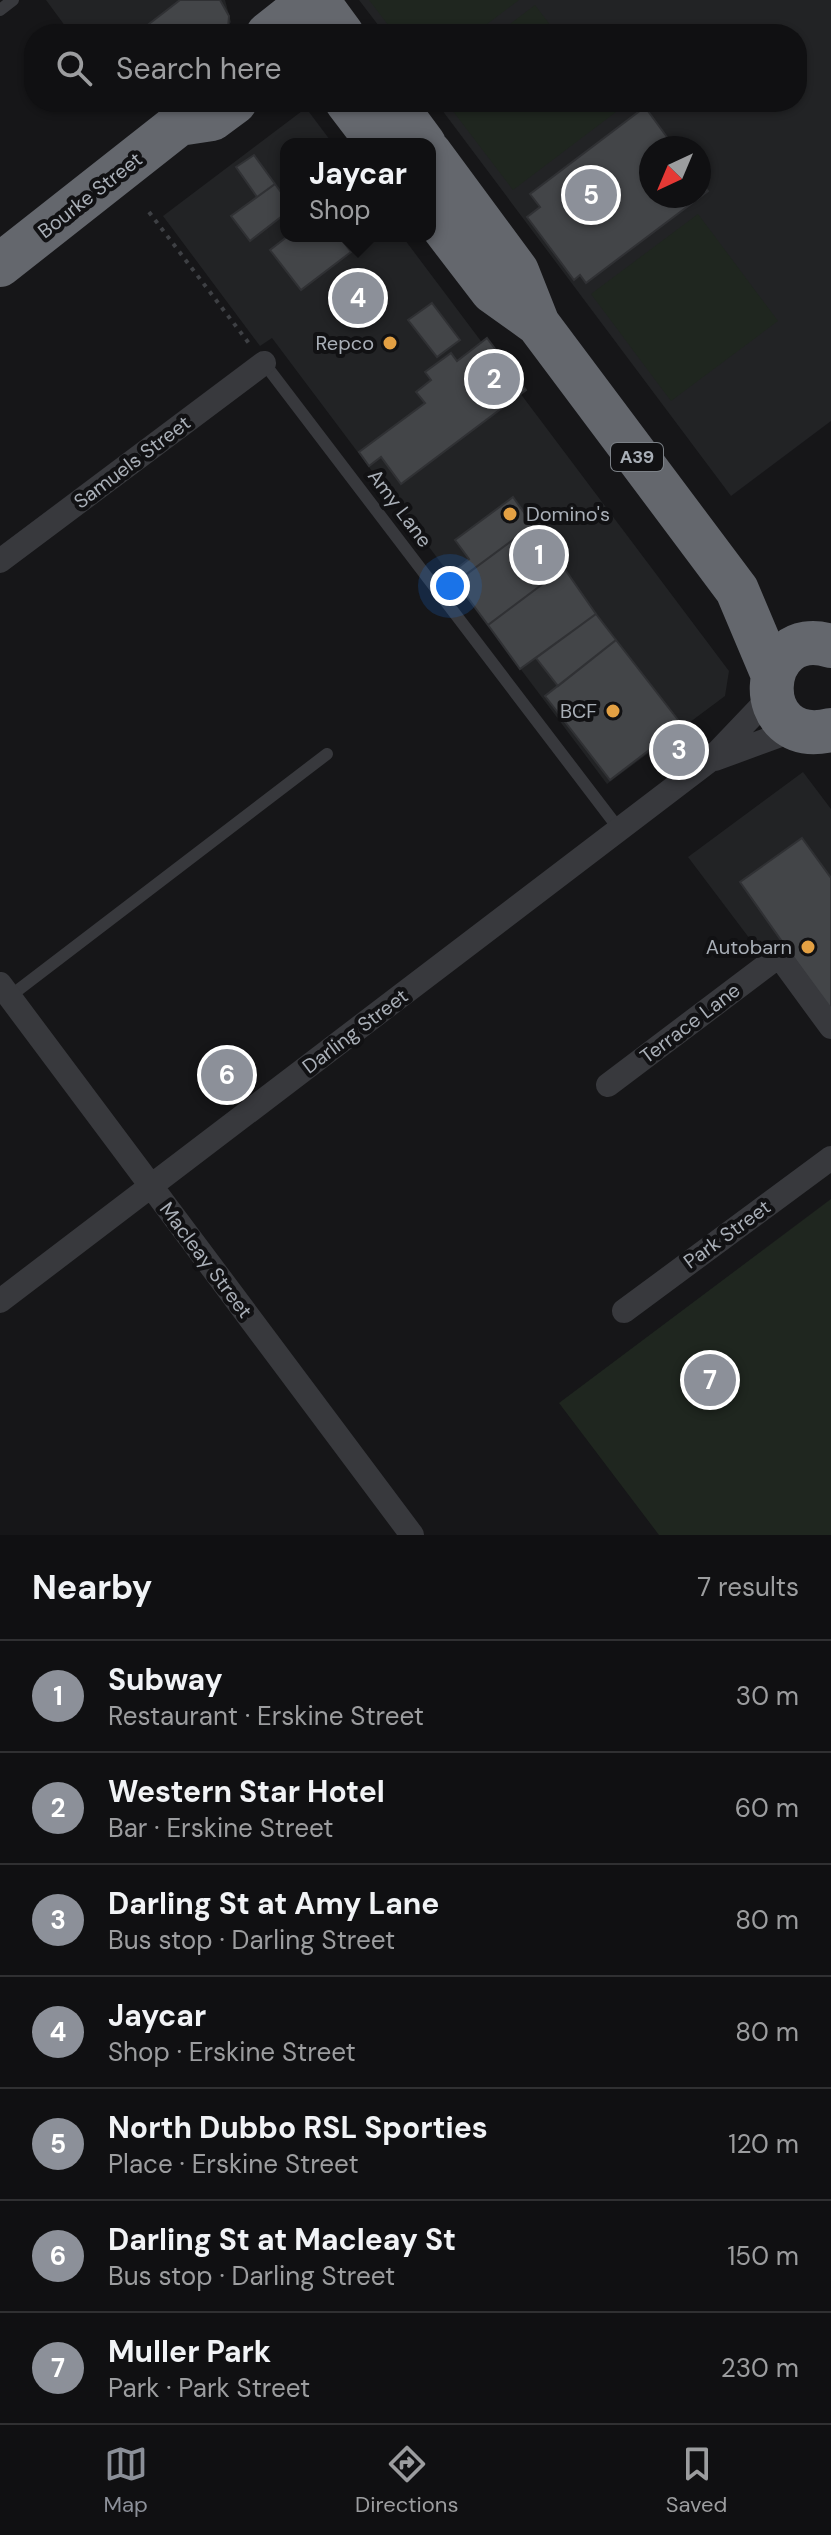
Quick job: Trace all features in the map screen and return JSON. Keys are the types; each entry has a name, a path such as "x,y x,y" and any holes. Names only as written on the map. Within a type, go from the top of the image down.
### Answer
{"highway":[{"name":"Bourke Street","path":"0,265 184,113 212,119 221,112"},
{"path":"355,112 374,138"},
{"path":"400,112 420,138"},
{"name":"A39","path":"436,161 517,271 538,324 737,590 803,718"},
{"name":"A39","path":"436,218 492,291 538,324"},
{"name":"A39","path":"737,590 820,645"},
{"name":"A39","path":"803,718 787,653 820,645"}],"street":[{"name":"Samuels Street","path":"0,561 264,363"},
{"name":"Darling Street","path":"709,761 803,718"},
{"name":"Darling Street","path":"0,1301 709,761 803,718"},
{"name":"Terrace Lane","path":"608,1085 779,956 831,1027"},
{"name":"Macleay Street","path":"5,990 412,1535"},
{"name":"Park Street","path":"624,1311 831,1158"}],"lane":[{"path":"0,10 13,0"},
{"name":"Amy Lane","path":"264,363 619,829"},
{"path":"5,990 327,754"}],"path":[{"path":"149,212 264,363"}],"shaded area":[{"path":"46,0 225,0 231,22 230,24 64,24"},
{"path":"359,0 831,0 831,421 731,496 443,112 807,112 807,24 377,24"},
{"path":"369,0 519,0 487,24 387,24"},
{"path":"535,5 549,24 510,24"},
{"path":"301,112 309,112 328,138 280,138 280,242 407,242 729,671 725,696 607,784 272,338 260,346 163,216"},
{"path":"454,112 616,112 513,190"},
{"path":"698,214 778,321 671,401 591,294"},
{"path":"803,772 831,809 831,1012 779,943 762,955 688,857"},
{"path":"831,1199 831,1535 659,1535 559,1403"}],"building":[{"path":"180,0 220,0 229,16 228,24 149,24"},
{"path":"638,112 649,112 666,136 639,136 639,208 685,208 586,283 580,275 574,280 527,217 540,207 530,194"},
{"path":"254,155 275,184 257,197 236,167"},
{"path":"275,184 280,191 280,218 250,241 231,216"},
{"path":"280,242 344,242 351,252 301,290 270,250"},
{"path":"432,303 460,340 437,357 408,320"},
{"path":"487,338 526,390 401,484 381,457 369,466 359,452 425,403 416,392 431,380 425,372 451,353 457,361"},
{"path":"513,497 533,525 456,582 450,574 469,559 455,540"},
{"path":"533,525 564,568 488,625 456,582"},
{"path":"564,568 596,614 520,669 488,625"},
{"path":"596,614 616,640 558,686 536,658"},
{"name":"BCF","path":"616,640 682,725 610,780 545,696"},
{"name":"Autobarn","path":"802,838 831,878 831,1011 740,882"}],"place":[{"name":"North Dubbo RSL Sporties","path":"591,195"},
{"name":"Jaycar","path":"358,298"},
{"name":"Repco","path":"390,343"},
{"name":"Western Star Hotel","path":"494,379"},
{"name":"Domino's","path":"510,514"},
{"name":"Subway","path":"539,555"},
{"name":"BCF","path":"613,711"},
{"name":"Darling St at Amy Lane","path":"679,750"},
{"name":"Autobarn","path":"808,947"},
{"name":"Darling St at Macleay St","path":"227,1075"},
{"name":"Muller Park","path":"710,1380"}]}
